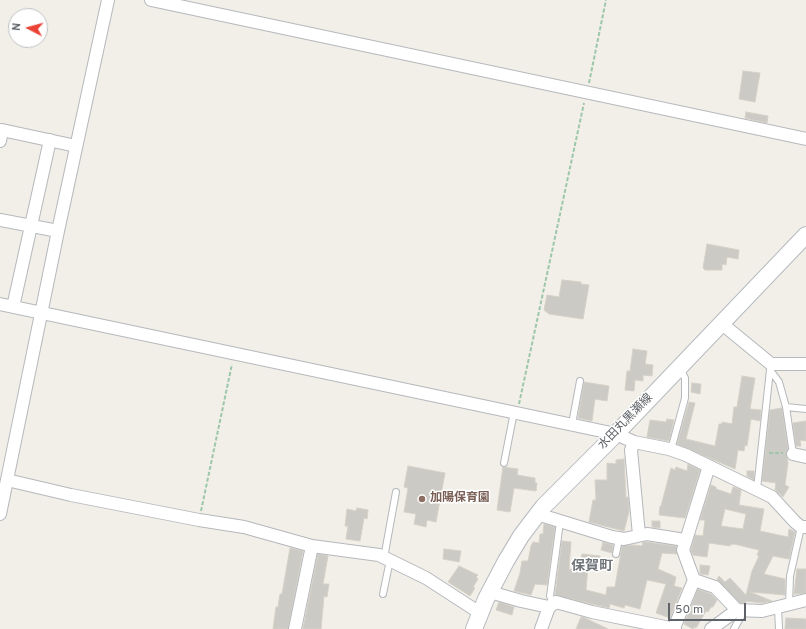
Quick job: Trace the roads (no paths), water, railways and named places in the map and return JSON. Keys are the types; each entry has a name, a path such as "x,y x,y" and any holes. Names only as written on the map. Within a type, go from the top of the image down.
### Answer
{"main road":[{"name":"水田丸黒瀬線","path":"474,629 490,592 520,536 537,514 565,483 616,434 806,235"}],"street":[{"path":"0,514 58,231 108,0"},
{"path":"151,0 806,139"},
{"path":"0,141 2,130 76,146"},
{"path":"13,307 50,140"},
{"path":"0,220 58,231"},
{"path":"0,304 616,434 634,442 671,450 772,496 795,522 804,527"},
{"path":"721,323 771,367 806,364"},
{"path":"634,442 631,450 639,534"},
{"path":"793,454 806,457"},
{"path":"490,592 522,602 551,605 566,604 592,612 674,629 694,580 683,550 685,540 692,525 709,466"},
{"path":"7,480 71,495 244,527 312,546 364,552 387,559 426,578 480,613"},
{"path":"537,514 619,539 639,534 685,540"},
{"path":"295,629 312,546"},
{"path":"694,580 715,587 741,610"},
{"path":"711,629 741,610 762,611 806,600"},
{"path":"541,629 551,605"}],"lane":[{"path":"771,367 779,382 786,407 793,454"},
{"path":"757,489 771,367"},
{"path":"671,450 685,398 685,378 679,368"},
{"path":"572,424 580,380"},
{"path":"786,407 806,409"},
{"path":"504,463 515,413"},
{"path":"383,594 396,492"},
{"path":"551,605 550,596 560,522"},
{"path":"779,629 790,576 804,527"},
{"path":"616,554 619,539"},
{"path":"734,629 741,610"}],"place":[{"name":"加陽保育園","path":"422,499"}],"district":[{"name":"保賀町","path":"592,567"}]}
